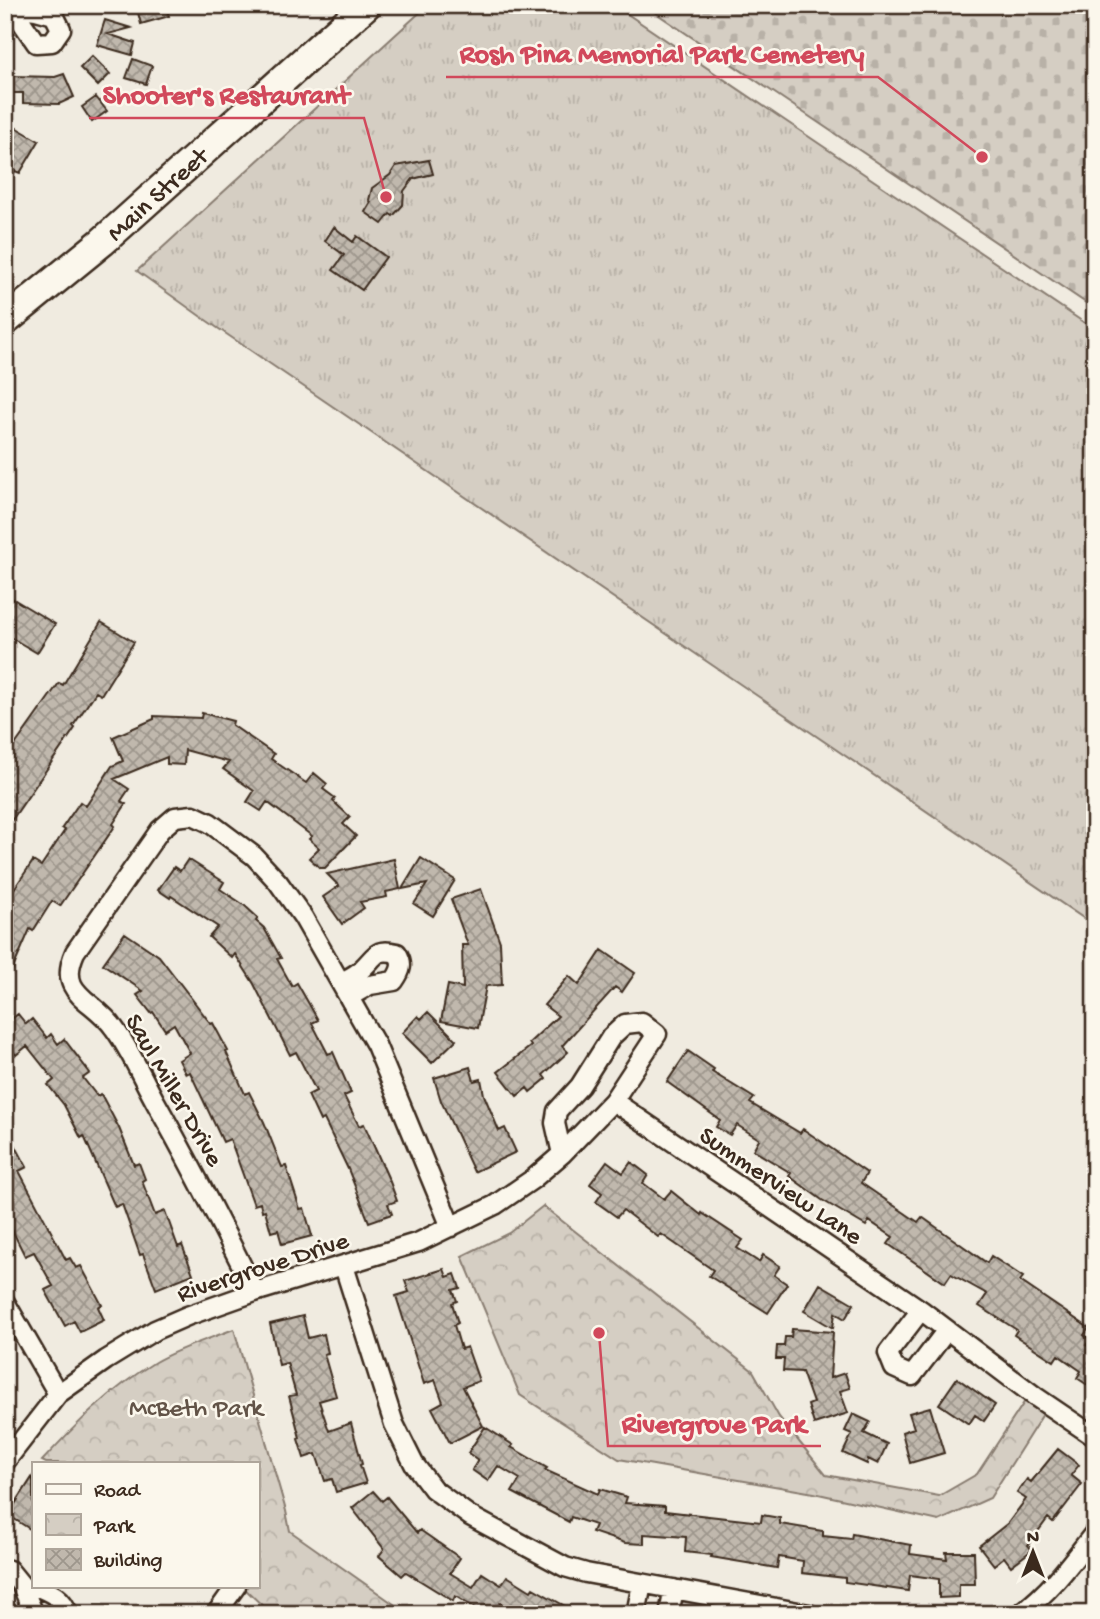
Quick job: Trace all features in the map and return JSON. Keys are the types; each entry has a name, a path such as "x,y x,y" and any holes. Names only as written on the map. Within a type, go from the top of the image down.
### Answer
{"main road":[{"name":"Main Street","path":"5,321 112,233 360,7"}],"street":[{"name":"Saul Miller Drive","path":"256,1292 199,1180 114,1028 72,987 68,976 69,965 75,952 160,830 175,817 193,815 210,823 254,856 278,882 303,917 376,1045 451,1227"},
{"name":"Rivergrove Drive","path":"5,1462 58,1394 155,1330 256,1292 419,1242 495,1205 533,1179 562,1154 614,1101 657,1034 642,1023 625,1024 611,1037 580,1086 557,1111 555,1123 562,1154"},
{"name":"Summerview Lane","path":"614,1101 921,1310 1036,1397 1095,1437"},
{"path":"344,1266 394,1424 414,1464 433,1489 470,1516 565,1567 642,1584 809,1614"},
{"path":"5,1302 58,1394"},
{"path":"921,1310 888,1353 894,1368 912,1376 947,1330"},
{"path":"1020,1614 1042,1597 1095,1532"},
{"path":"7,1569 32,1584"},
{"path":"7,1569 22,1586 34,1614"},
{"path":"636,1614 642,1584"},
{"path":"41,1588 55,1594 65,1604 68,1614"},
{"path":"216,1614 235,1588"},
{"path":"668,1614 674,1590"}],"green space":[{"path":"428,5 614,5 1095,330 1095,926 137,271"},
{"path":"644,5 1095,5 1095,309"},
{"path":"543,1206 753,1371 779,1417 826,1475 939,1496 977,1474 1025,1401 1043,1414 990,1498 939,1521 814,1493 619,1459 520,1395 462,1256 509,1233"},
{"name":"McBeth Park","path":"234,1329 290,1531 408,1614 271,1614 244,1588 259,1588 259,1462 42,1461 95,1407 139,1372 174,1352"}],"building":[{"path":"136,5 165,5 169,16 141,24"},
{"path":"105,20 131,28 108,34 135,43 132,55 97,45"},
{"path":"92,56 110,74 98,86 80,68"},
{"path":"133,59 152,66 146,84 126,78"},
{"path":"64,74 74,97 59,104 23,103 23,93 12,93 12,76 55,77"},
{"path":"96,97 107,111 92,122 82,107"},
{"path":"5,121 39,141 20,173 15,171 5,188"},
{"path":"429,160 433,174 413,179 404,191 403,205 393,216 390,214 382,224 365,212 371,202 369,200 372,188 390,175 396,166"},
{"path":"334,227 353,242 357,236 386,257 362,290 333,270 344,255 325,241"},
{"path":"5,594 55,624 37,653 5,634"},
{"path":"101,622 134,642 101,695 96,692 73,726 75,728 5,830 5,759 59,683 63,685"},
{"path":"202,713 233,721 232,725 274,754 271,759 306,783 314,773 327,784 323,789 335,798 333,801 350,817 343,824 356,836 325,868 320,868 309,858 319,848 309,839 312,836 267,802 261,811 247,802 254,791 223,769 229,762 185,750 184,765 167,764 167,757 114,779 129,789 121,801 126,804 113,824 115,826 60,906 52,901 33,931 30,929 5,987 5,902 33,861 41,866 80,802 86,806 112,766 123,761 113,737 154,719 154,716 201,718"},
{"path":"421,858 455,880 433,916 414,904 427,884 402,889"},
{"path":"188,859 224,882 220,889 258,918 256,921 264,928 281,958 277,959 292,986 297,983 318,1020 312,1023 328,1054 333,1052 351,1093 344,1096 359,1126 364,1124 390,1182 397,1201 388,1204 392,1214 369,1222 324,1119 320,1121 308,1095 316,1091 296,1052 290,1055 254,984 235,954 232,958 209,937 218,927 158,890 174,867 180,871"},
{"path":"394,859 400,889 386,892 387,897 360,902 364,908 342,924 323,897 339,886 327,874"},
{"path":"481,889 500,942 502,985 486,986 478,1028 441,1021 448,985 463,988 462,945 468,945 451,899"},
{"path":"125,933 159,956 211,1024 213,1023 228,1051 226,1052 245,1094 249,1092 264,1122 282,1167 286,1166 300,1209 304,1208 312,1236 282,1244 278,1230 271,1232 265,1210 262,1211 260,1203 254,1205 230,1139 223,1142 190,1072 186,1074 179,1060 190,1053 174,1024 165,1030 137,995 143,991 103,964"},
{"path":"602,950 635,973 622,992 615,987 562,1046 568,1052 543,1075 546,1079 530,1092 527,1088 517,1096 498,1072 531,1046 529,1043 558,1016 544,1005 569,976 579,985"},
{"path":"428,1012 456,1040 432,1063 402,1033 418,1016 421,1019"},
{"path":"18,1014 26,1024 32,1019 47,1038 51,1034 58,1044 64,1039 90,1073 83,1078 97,1096 101,1094 134,1165 139,1163 145,1179 142,1181 155,1215 165,1211 178,1247 182,1245 193,1274 156,1289 143,1254 140,1255 122,1204 115,1207 84,1136 81,1138 64,1105 48,1085 54,1080 27,1046 16,1055 5,1041 5,1024"},
{"path":"688,1051 714,1069 712,1072 754,1098 750,1103 800,1133 803,1129 867,1173 861,1183 918,1222 922,1217 987,1263 991,1256 1023,1277 1020,1281 1089,1328 1084,1335 1090,1340 1086,1345 1095,1351 1095,1390 1077,1378 1081,1371 1058,1355 1054,1361 1014,1335 1017,1330 979,1306 987,1294 951,1274 945,1283 888,1244 893,1237 869,1221 866,1226 822,1200 789,1176 791,1173 753,1150 759,1139 737,1125 730,1135 716,1127 720,1120 667,1082"},
{"path":"470,1067 474,1081 481,1079 484,1095 499,1131 505,1128 516,1152 474,1172 441,1101 434,1078"},
{"path":"5,1126 27,1167 19,1171 66,1260 70,1258 76,1268 81,1266 102,1305 98,1307 104,1320 80,1332 74,1321 65,1326 45,1290 53,1286 34,1252 25,1256 5,1216"},
{"path":"607,1161 623,1173 631,1162 648,1175 643,1183 664,1199 671,1191 701,1215 702,1213 743,1240 737,1248 759,1262 763,1255 780,1266 774,1275 787,1284 768,1313 709,1276 713,1270 661,1234 658,1237 623,1210 617,1217 596,1202 602,1193 590,1184"},
{"path":"444,1269 447,1277 455,1274 460,1288 453,1290 457,1301 452,1303 458,1323 454,1325 461,1349 467,1347 479,1381 463,1387 483,1426 450,1443 432,1408 443,1402 435,1380 424,1384 396,1296 409,1292 405,1281"},
{"path":"820,1284 854,1304 845,1319 835,1313 833,1328 804,1311"},
{"path":"303,1316 308,1338 324,1334 328,1353 324,1354 336,1396 319,1401 329,1431 351,1423 366,1483 336,1492 332,1479 325,1481 316,1454 304,1458 289,1396 296,1395 287,1363 279,1365 270,1324"},
{"path":"792,1329 833,1332 830,1378 845,1373 850,1388 840,1391 848,1413 814,1424 808,1405 813,1403 802,1372 783,1371 784,1359 776,1359 777,1346 784,1346 785,1337 791,1337"},
{"path":"957,1378 995,1405 984,1421 975,1415 969,1424 939,1404"},
{"path":"930,1407 944,1453 910,1463 902,1432 914,1428 909,1413"},
{"path":"853,1414 870,1422 864,1433 887,1444 878,1464 868,1459 867,1464 843,1453 852,1434 845,1431"},
{"path":"485,1427 513,1445 511,1447 547,1468 545,1470 598,1494 600,1489 627,1497 625,1503 665,1506 665,1511 761,1522 762,1515 780,1518 780,1524 823,1531 823,1536 851,1539 852,1534 911,1545 910,1554 947,1559 946,1552 974,1552 975,1584 959,1584 959,1597 939,1598 939,1579 910,1575 908,1591 845,1582 845,1578 802,1573 803,1561 779,1557 777,1568 685,1552 686,1537 644,1534 644,1544 625,1543 592,1532 595,1525 571,1517 569,1522 512,1492 520,1479 498,1466 488,1481 472,1470 478,1460 468,1453"},
{"path":"1058,1449 1079,1465 1071,1475 1082,1484 1053,1522 1048,1518 1028,1545 1032,1550 1011,1566 1004,1557 994,1565 979,1546 1008,1523 1026,1499 1017,1493 1027,1479 1031,1482"},
{"path":"32,1478 32,1530 8,1515"},
{"path":"373,1491 382,1501 387,1497 417,1533 420,1530 460,1558 450,1573 473,1587 482,1573 501,1585 507,1576 579,1614 521,1614 500,1603 495,1612 487,1607 483,1613 455,1596 453,1601 406,1572 402,1576 379,1556 384,1549 352,1508"}],"place":[{"name":"Rosh Pina Memorial Park Cemetery","path":"982,157"},
{"name":"Shooter's Restaurant","path":"386,197"},
{"name":"Rivergrove Park","path":"599,1333"}]}
